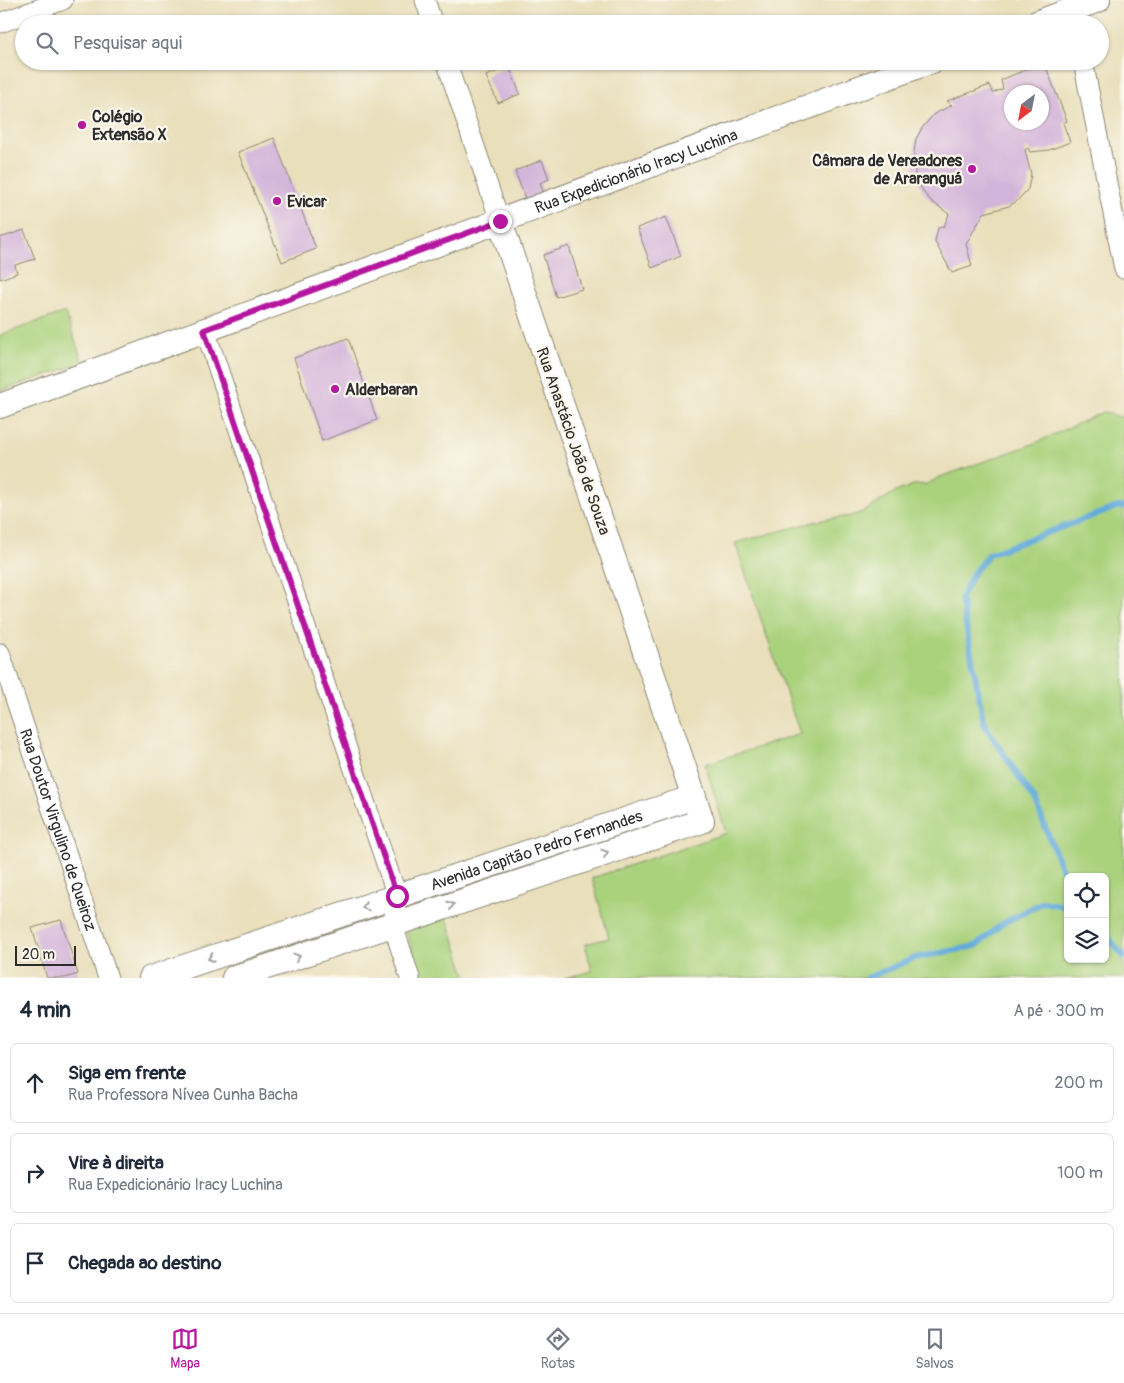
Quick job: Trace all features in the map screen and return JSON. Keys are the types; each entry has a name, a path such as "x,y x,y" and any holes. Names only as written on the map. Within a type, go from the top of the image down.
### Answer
{"street":[{"path":"22,15 63,0"},
{"path":"426,0 431,15"},
{"path":"1061,15 1098,0"},
{"path":"0,23 15,18"},
{"name":"Rua Anastácio João de Souza","path":"449,70 702,821"},
{"name":"Rua Expedicionário Iracy Luchina","path":"0,406 908,70"},
{"path":"1085,70 1124,269"},
{"path":"204,330 397,896 392,925 410,978"},
{"name":"Rua Doutor Virgulino de Queiroz","path":"0,653 108,978"},
{"name":"Avenida Capitão Pedro Fernandes","path":"152,978 694,797"},
{"name":"Avenida Capitão Pedro Fernandes","path":"234,978 702,821"}],"green space":[{"path":"65,312 83,363 0,391 0,335"},
{"path":"1103,412 1124,418 1124,978 564,978 592,971 585,944 609,938 592,878 726,833 705,764 800,734 735,543 821,520 852,516 867,510 893,493 913,485 927,484 940,477 1033,444"},
{"path":"447,918 467,978 422,978 406,931"}],"building":[{"path":"500,70 511,70 520,94 498,103 486,76"},
{"name":"Câmara de Vereadores de Araranguá","path":"1025,70 1047,70 1067,121 1063,123 1070,142 1049,150 1030,152 1028,148 1025,150 1031,174 1028,189 1017,201 1009,206 984,213 966,244 972,266 952,273 935,242 938,228 944,226 949,214 931,201 916,178 913,159 916,139 922,128 934,114 952,105 947,101 990,85 993,93 1003,89 1001,80"},
{"name":"Evicar","path":"274,138 316,249 282,262 238,152"},
{"path":"542,160 549,179 540,183 544,194 526,201 515,171"},
{"path":"666,217 681,256 652,268 637,228"},
{"path":"24,230 35,259 15,265 17,273 0,279 0,238"},
{"path":"569,246 582,289 556,297 543,255"},
{"name":"Alderbaran","path":"348,338 377,420 322,441 294,358"},
{"path":"61,920 78,974 65,978 47,978 32,928"}],"waterway":[{"path":"1064,875 1035,801 984,724 961,598 972,575 989,554 1117,507 1124,507"},
{"path":"867,978 915,958 976,946 1002,924 1043,902 1064,906"},
{"path":"1109,938 1124,957"}],"place":[{"name":"Colégio Extensão X","path":"82,125"},
{"name":"Câmara de Vereadores de Araranguá","path":"972,169"},
{"name":"Evicar","path":"277,201"},
{"name":"Alderbaran","path":"335,389"}],"route":[{"path":"397,896 204,330 500,221"}]}
